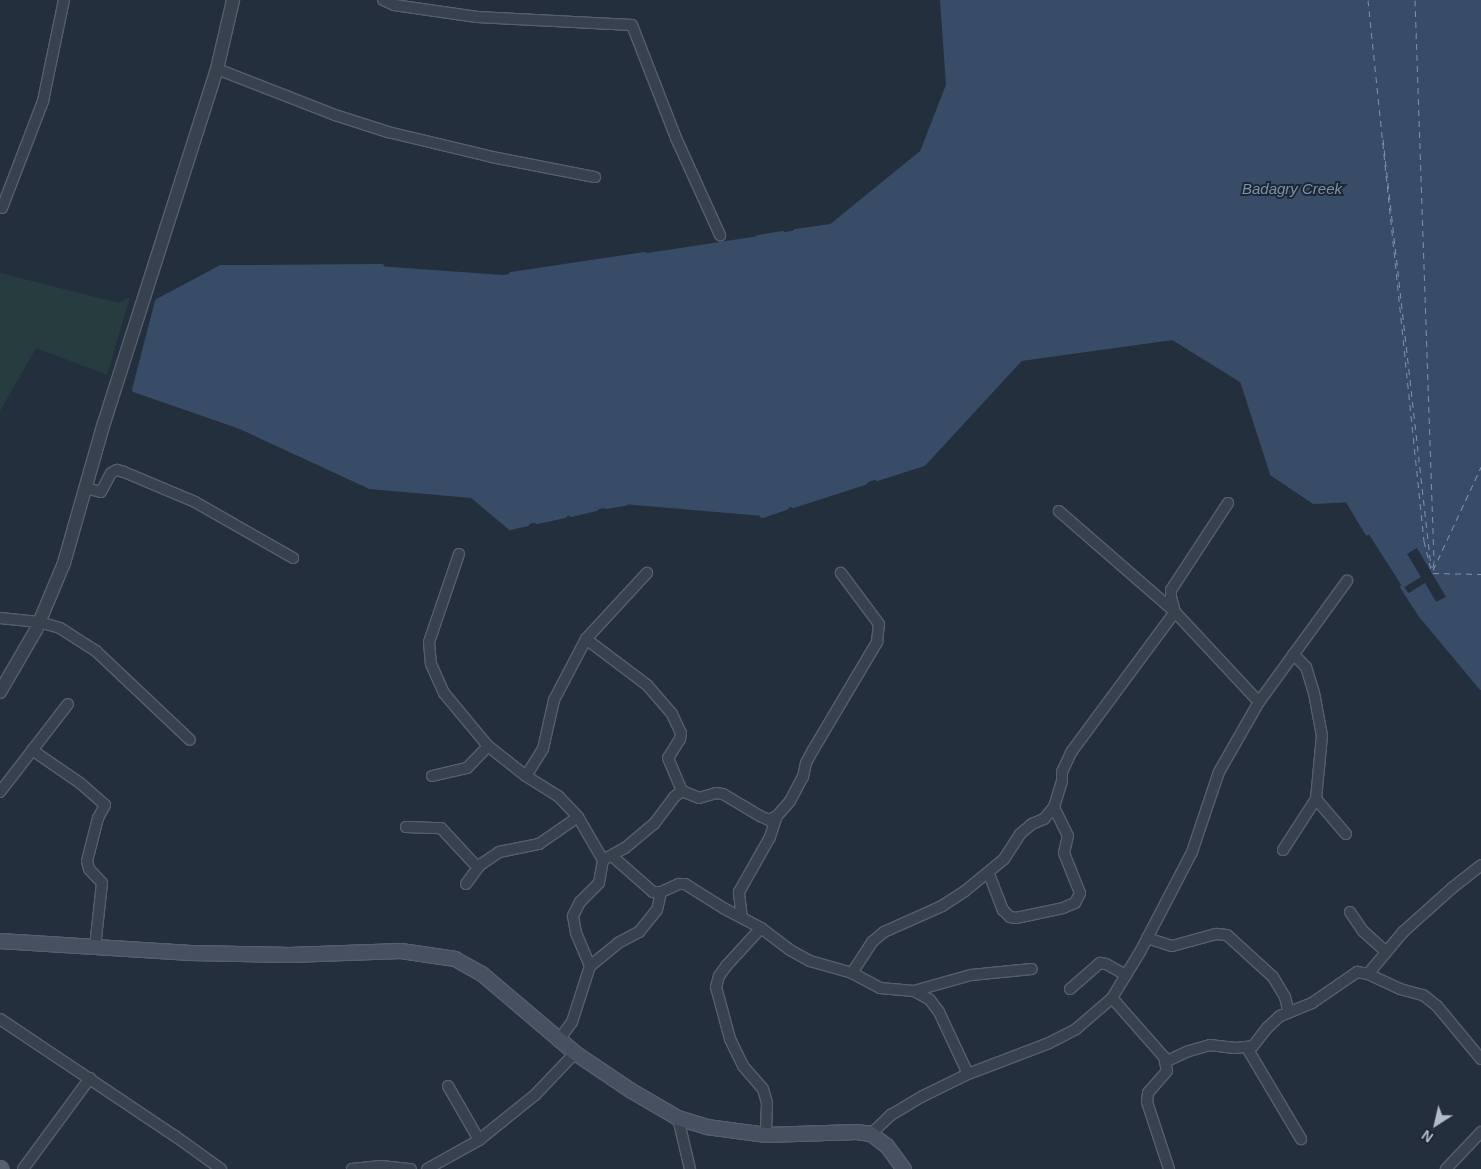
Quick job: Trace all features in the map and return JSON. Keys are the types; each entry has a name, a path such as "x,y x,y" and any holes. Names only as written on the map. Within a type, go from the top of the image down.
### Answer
{"main road":[{"path":"0,941 290,955 401,951 455,959 482,974 575,1053 678,1118 707,1127 766,1135 857,1132 871,1134 887,1146 904,1169"}],"street":[{"path":"2,208 44,100 64,0"},
{"path":"0,692 39,622 64,562 104,423 216,69 233,0"},
{"path":"383,0 402,6 477,17 632,25 676,138 720,235"},
{"path":"216,69 334,115 388,132 595,177"},
{"path":"85,488 101,492 110,473 117,470 124,472 195,502 292,558"},
{"path":"852,973 872,942 884,932 942,906 989,874 1004,860 1020,834 1032,824 1044,819 1054,807 1062,781 1062,772 1072,751 1175,612 1171,590 1228,503"},
{"path":"1059,511 1175,612 1259,702"},
{"path":"459,554 429,642 431,664 444,693 488,746 526,776 558,796 578,817 608,858 646,888 653,892 661,892 679,884 685,884 761,928 790,950 810,960 852,973 880,988 914,991 971,975 1032,969"},
{"path":"586,639 647,685 672,714 681,733 680,739 668,758 682,791 699,798 716,793 723,794 769,820 777,816 790,801 813,750 878,642 879,624 841,573"},
{"path":"526,776 543,749 554,700 586,639 646,574"},
{"path":"871,1134 891,1115 968,1074 1049,1043 1076,1029 1112,998 1147,938 1192,852 1219,772 1259,702 1346,581"},
{"path":"0,618 39,622 60,628 96,651 190,740"},
{"path":"1283,850 1316,800 1322,736 1306,667 1293,654"},
{"path":"0,792 68,704"},
{"path":"432,776 467,768 488,746"},
{"path":"32,750 80,783 105,805 98,818 87,861 89,869 102,884 95,947"},
{"path":"590,966 576,933 573,916 580,902 599,882 608,858 654,824 674,797 682,791"},
{"path":"1316,800 1346,834"},
{"path":"989,874 1003,910 1010,917 1016,918 1063,908 1074,903 1080,893 1064,853 1068,836 1054,807"},
{"path":"742,918 739,892 770,838 777,816"},
{"path":"466,884 478,868 506,849 539,844 578,817"},
{"path":"406,828 440,828 478,868"},
{"path":"1368,974 1416,920 1481,865"},
{"path":"558,1040 572,1022 590,966 618,943 640,932 656,910 661,892"},
{"path":"1350,912 1363,931 1386,952"},
{"path":"761,928 727,965 719,976 716,987 730,1039 743,1066 763,1089 767,1103 766,1135"},
{"path":"1147,938 1172,946 1216,934 1226,936 1273,977 1285,998 1288,1013"},
{"path":"1070,989 1100,963 1106,964 1126,975"},
{"path":"1165,1062 1189,1051 1210,1045 1247,1048 1253,1046 1267,1028 1280,1016 1312,1003 1357,972 1368,974 1400,989 1423,995 1437,1006 1481,1059"},
{"path":"914,991 930,1000 939,1012 968,1074"},
{"path":"1112,998 1164,1057 1167,1071 1148,1093 1147,1102 1170,1169"},
{"path":"0,1019 90,1078 220,1169"},
{"path":"1247,1048 1301,1139"},
{"path":"427,1169 479,1140 535,1095 575,1053"},
{"path":"23,1169 90,1078"},
{"path":"448,1086 479,1140"},
{"path":"678,1118 690,1169"},
{"path":"1446,1169 1481,1132"},
{"path":"352,1169 381,1166 411,1169"}],"green space":[{"path":"0,273 119,303 130,297 107,375 36,348 0,411"}],"water":[{"name":"Badagry Creek","path":"942,0 1481,0 1481,688 1421,616 1347,500 1314,502 1272,474 1242,381 1173,338 1021,359 924,464 763,516 623,504 510,528 472,496 370,487 240,427 134,390 157,301 221,267 377,266 503,275 831,225 922,151 948,85"}],"pier":[{"path":"1417,548 1446,597 1436,602 1425,583 1407,594 1403,588 1421,577 1407,554"}],"waterway":[{"path":"795,231 831,226 922,152 948,85 942,0"},
{"path":"758,237 783,233"},
{"path":"511,274 645,254"},
{"path":"382,266 221,267 157,301 134,390 240,427 370,487 472,496 510,528 528,524"},
{"path":"877,479 924,464 1021,359 1173,338 1242,381 1272,474 1314,502 1347,500 1367,533"},
{"path":"793,506 865,483"},
{"path":"606,507 626,504"},
{"path":"762,516 787,508"},
{"path":"571,515 596,509"},
{"path":"537,522 565,516"},
{"path":"1402,587 1421,616 1481,688"}],"ferry route":[{"path":"1368,0 1424,541 1432,573"},
{"path":"1415,0 1434,562 1432,572"},
{"path":"1383,139 1431,567"},
{"path":"1433,570 1481,467"},
{"path":"1433,573 1481,574"}]}
